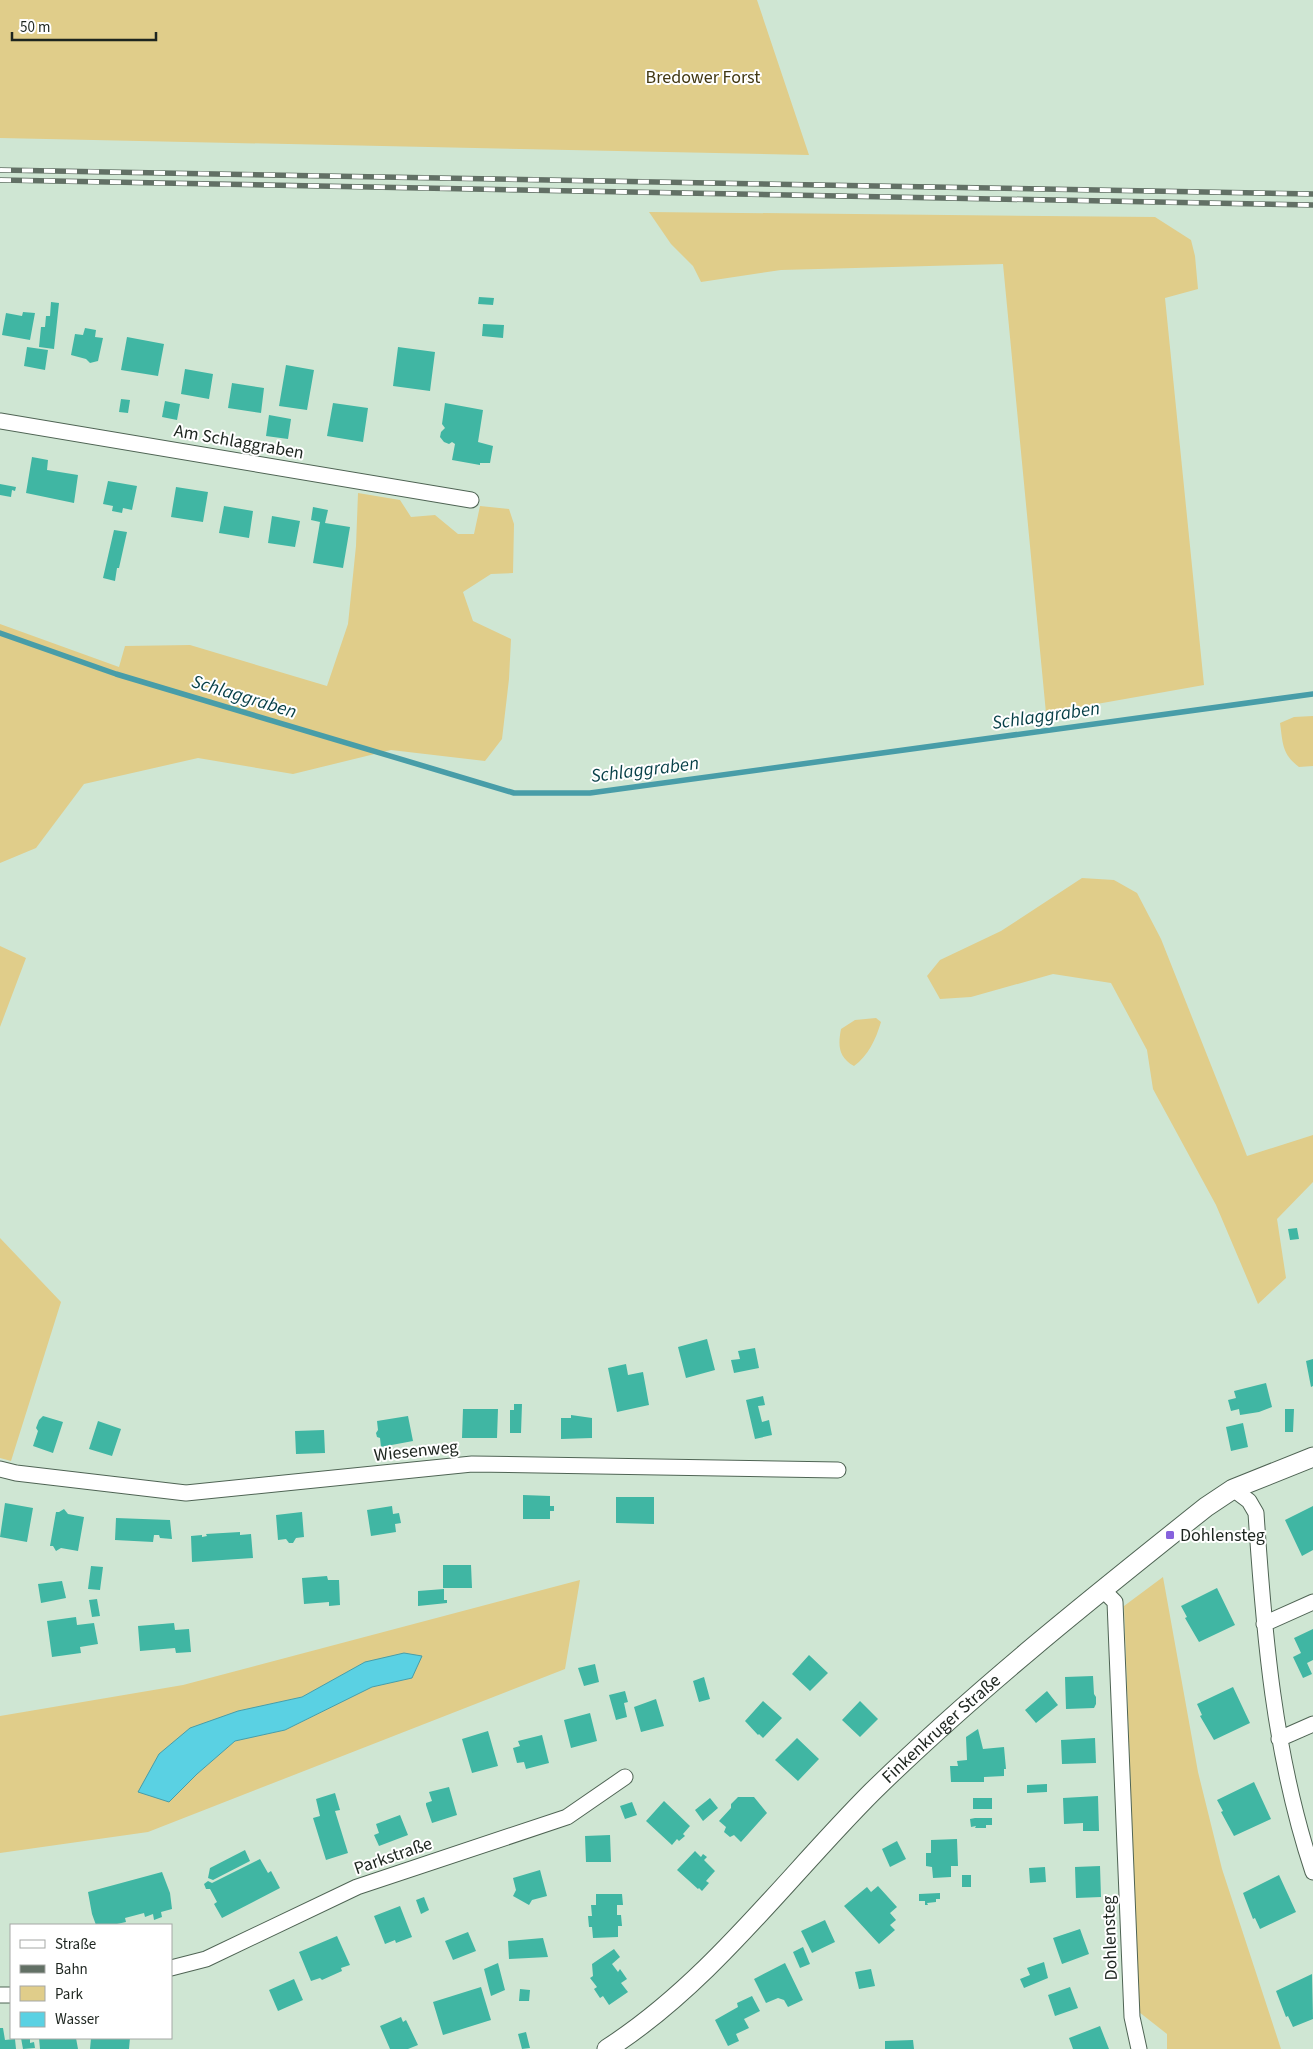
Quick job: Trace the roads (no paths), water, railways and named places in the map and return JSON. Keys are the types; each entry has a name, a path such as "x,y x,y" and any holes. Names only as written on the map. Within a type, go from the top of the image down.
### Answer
{"street":[{"name":"Am Schlaggraben","path":"0,421 471,500"},
{"name":"Finkenkruger Straße","path":"607,2049 649,2018 711,1963 872,1793 941,1726 1103,1590 1206,1506 1233,1489 1313,1458"},
{"name":"Wiesenweg","path":"0,1469 16,1474 186,1493 472,1464 838,1470"},
{"path":"1233,1489 1249,1501 1256,1513 1264,1624 1279,1739 1309,1846 1313,1872"},
{"name":"Dohlensteg","path":"1103,1590 1115,1602 1132,2017 1139,2049"},
{"path":"1264,1624 1313,1602"},
{"path":"1279,1739 1313,1724"},
{"name":"Parkstraße","path":"172,1968 206,1959 357,1887 568,1817 625,1777"}],"water":[{"path":"404,1653 422,1656 412,1678 372,1687 285,1730 235,1741 197,1774 169,1802 138,1792 159,1754 190,1728 238,1711 302,1697 365,1662"}],"waterway":[{"name":"Schlaggraben","path":"0,633 116,674 514,793 590,793 1313,694"}],"railway":[{"path":"0,170 1313,194"},
{"path":"0,180 1313,205"}],"place":[{"name":"Dohlensteg","path":"1170,1535"}],"park label":[{"name":"Bredower Forst","path":"703,77"}]}
